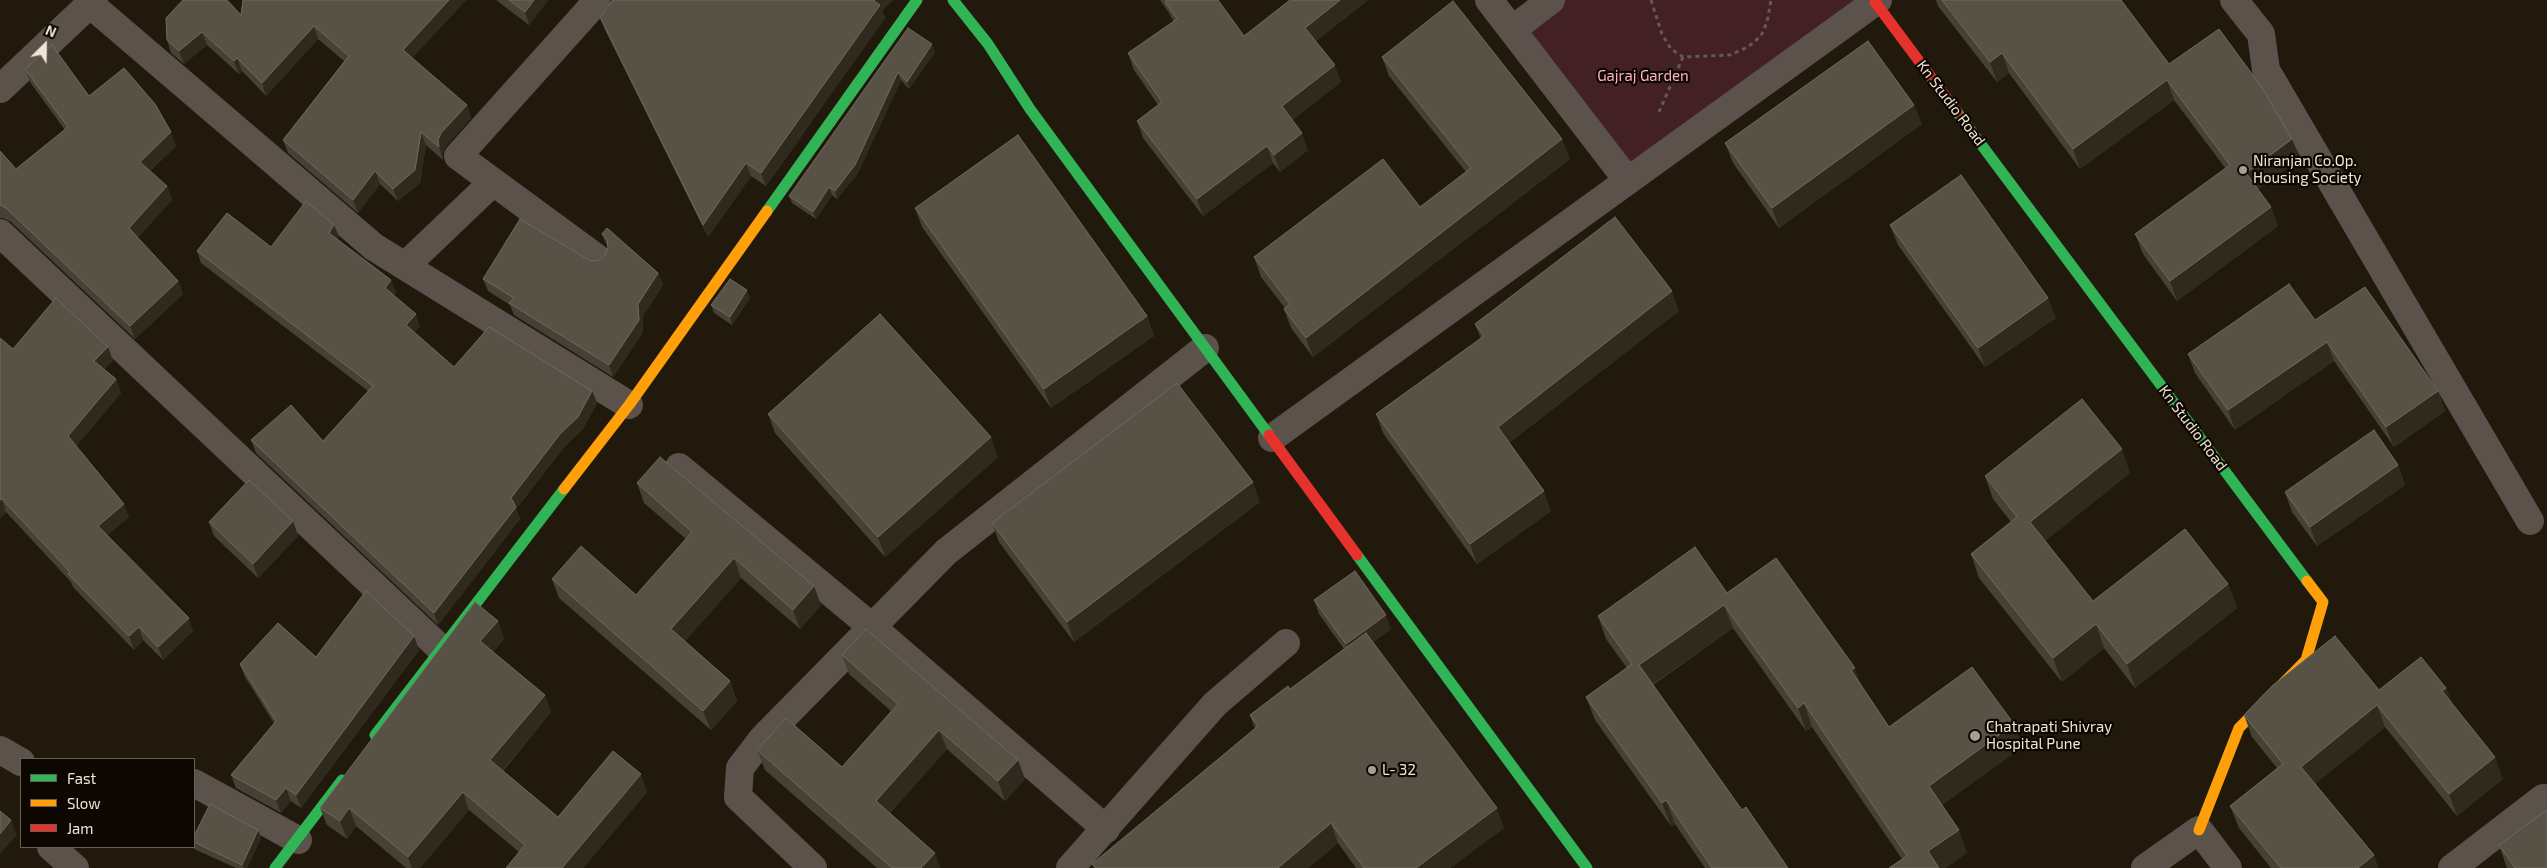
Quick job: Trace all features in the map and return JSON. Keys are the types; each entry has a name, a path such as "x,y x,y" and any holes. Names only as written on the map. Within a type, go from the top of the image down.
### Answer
{"street":[{"path":"597,258 458,156 598,0"},
{"path":"369,744 440,648 629,405 917,0"},
{"path":"953,0 988,44 1030,108 1587,868"},
{"path":"1489,0 1628,181"},
{"path":"1512,30 1551,0"},
{"path":"2234,0 2262,34 2266,70 2530,521"},
{"path":"1272,438 1876,1"},
{"name":"Kn Studio Road","path":"1876,1 2323,602 2306,660 2239,728 2198,830"},
{"path":"0,89 92,2 374,246 629,405"},
{"path":"405,266 493,182"},
{"path":"0,233 440,648"},
{"path":"814,868 738,797 740,768 763,738 946,552 1205,348"},
{"path":"679,467 872,627 1106,829"},
{"path":"1070,868 1216,704 1286,644"},
{"path":"0,750 20,761"},
{"path":"275,868 351,768"},
{"path":"195,785 298,840"},
{"path":"2452,868 2543,798"},
{"path":"2146,868 2198,830 2228,868"},
{"path":"52,848 75,868"}],"path":[{"path":"1651,0 1662,34 1671,49 1683,57 1730,55 1748,47 1761,36 1767,22 1771,0"}],"green space":[{"name":"Gajraj Garden","path":"1551,0 1878,0 1628,181 1512,30"}],"building":[{"path":"183,0 227,0 241,15 243,0 449,0 403,50 467,105 441,133 438,140 439,147 421,132 415,170 393,189 375,171 353,200 283,140 349,56 314,26 262,83 237,58 234,61 202,32 179,51 167,40 166,18"},
{"path":"509,0 534,0 525,12"},
{"path":"613,0 875,0 880,5 761,173 746,163 703,225 600,17"},
{"path":"1166,0 1218,0 1244,36 1290,0 1340,0 1305,28 1335,65 1282,106 1302,133 1274,155 1267,146 1197,199 1137,121 1162,102 1128,53 1177,19 1165,2"},
{"path":"1942,0 2121,0 2169,64 2219,29 2263,89 2292,139 2246,173 2271,207 2170,281 2135,234 2230,165 2167,80 2073,149 2002,53 1990,62"},
{"path":"1453,1 1562,139 1306,338 1284,309 1290,304 1254,257 1383,159 1420,207 1471,168 1382,57"},
{"path":"908,28 932,44 907,82 898,72 855,165 835,191 829,187 813,212 789,196"},
{"path":"1868,41 1914,105 1772,208 1725,143"},
{"path":"52,45 89,96 124,68 155,104 171,132 140,162 167,186 129,228 178,281 130,326 6,208 0,205 0,151 16,169 68,127 25,69"},
{"path":"1018,135 1147,316 1044,389 915,208"},
{"path":"1961,175 2048,298 1978,348 1890,225"},
{"path":"306,201 334,225 329,233 391,280 385,288 416,314 406,325 454,367 489,327 592,391 578,417 560,434 511,498 516,507 434,613 251,440 291,405 323,441 373,386 197,251 227,213 271,247"},
{"path":"1615,217 1672,291 1498,427 1544,491 1470,544 1376,414 1484,336 1475,324"},
{"path":"520,219 591,261 599,260 605,255 608,247 607,240 602,234 607,228 658,273 638,304 639,320 609,365 509,303 514,298 483,279"},
{"path":"730,279 747,290 730,317 711,305"},
{"path":"2289,284 2315,320 2365,287 2438,391 2386,427 2327,342 2228,410 2188,354"},
{"path":"56,298 108,347 94,361 116,379 68,436 124,504 98,526 189,618 158,647 139,627 129,636 68,574 70,572 2,499 0,500 0,338 13,349"},
{"path":"880,314 991,437 878,537 768,414"},
{"path":"1177,383 1253,482 1067,622 992,523"},
{"path":"2082,399 2122,449 2030,522 2093,601 2185,529 2228,584 2127,664 2096,624 2053,658 1971,554 2017,517 1985,476"},
{"path":"2374,430 2398,465 2310,527 2285,492"},
{"path":"660,457 814,586 793,610 734,558 671,629 730,681 703,711 552,579 581,546 636,595 692,532 637,483"},
{"path":"249,480 293,521 253,564 209,522"},
{"path":"1695,547 1727,593 1776,558 1855,668 1851,670 1889,727 1972,667 2014,724 1929,786 1959,830 1928,851 1939,868 1889,868 1907,856 1804,703 1798,708 1724,605 1639,665 1742,810 1746,807 1788,868 1712,868 1666,800 1662,803 1586,697 1632,664 1598,616"},
{"path":"1355,571 1386,615 1346,644 1314,600"},
{"path":"366,591 414,636 296,795 286,788 276,800 231,775 276,721 240,664 278,623 316,657"},
{"path":"475,602 498,621 480,641 545,695 490,760 558,817 613,751 641,774 562,868 506,868 525,845 463,792 408,857 349,808 340,821 320,808"},
{"path":"866,629 1018,760 998,781 939,730 876,801 935,853 921,868 892,868 757,750 786,718 842,767 898,704 842,655"},
{"path":"1366,633 1497,808 1416,868 1364,868 1331,823 1278,868 1096,868 1092,864 1258,726 1250,715 1288,686 1290,689"},
{"path":"2335,636 2379,690 2421,657 2446,688 2442,691 2495,757 2449,794 2377,705 2301,767 2374,855 2358,868 2281,868 2230,806 2283,764 2244,715 2272,686"},
{"path":"210,804 258,830 242,865 195,842 195,834"},
{"path":"2547,810 2547,868 2515,868 2499,845"},
{"path":"0,811 11,820 0,834"}],"traffic: fast":[{"path":"767,211 917,0"},
{"path":"953,0 988,44 1030,109 1269,435"},
{"path":"1957,112 2307,581"},
{"path":"375,735 564,489"},
{"path":"1357,555 1587,868"},
{"path":"275,868 342,780"}],"traffic: slow":[{"path":"564,489 629,405 767,211"},
{"path":"2199,830 2239,728 2306,660 2323,602 2307,581"}],"traffic: jam":[{"path":"1875,2 1957,112"},
{"path":"1269,435 1357,555"}],"place":[{"name":"Niranjan Co.Op. Housing Society","path":"2243,170"},
{"name":"Chatrapati Shivray Hospital Pune","path":"1975,736"},
{"name":"L- 32","path":"1372,770"}]}
